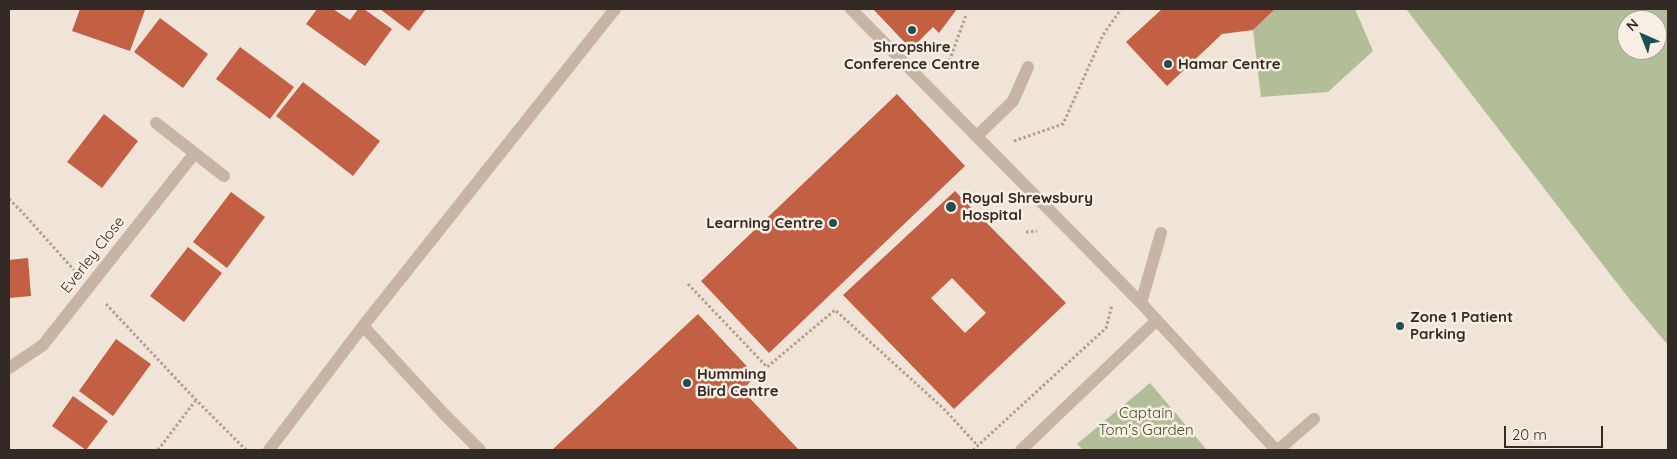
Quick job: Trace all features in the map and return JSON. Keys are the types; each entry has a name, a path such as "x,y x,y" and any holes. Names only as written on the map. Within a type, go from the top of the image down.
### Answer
{"street":[{"path":"268,450 363,326 615,9"},
{"path":"851,9 1141,303 1277,450 1314,419"},
{"path":"977,136 1013,101 1028,67"},
{"path":"156,123 224,176"},
{"name":"Everley Close","path":"9,368 43,345 194,154"},
{"path":"1141,303 1161,233"},
{"path":"1022,450 1157,320"},
{"path":"363,326 480,450"}],"path":[{"path":"997,157 1015,140 1063,124 1103,35 1121,9"},
{"path":"946,70 966,14"},
{"path":"1026,232 1039,230"},
{"path":"688,284 767,367 835,310 943,408 978,446"},
{"path":"973,450 1106,328 1113,303"},
{"path":"158,450 196,400 246,450"}],"green space":[{"path":"1275,9 1355,9 1373,51 1328,92 1261,97 1253,30"},
{"path":"1406,9 1668,9 1668,345 1630,300"},
{"name":"Captain Tom's Garden","path":"1150,383 1207,450 1083,450 1077,444"}],"building":[{"path":"80,9 145,10 130,51 72,31"},
{"path":"317,9 333,9 350,20 358,9 364,9 392,29 365,66 306,24"},
{"path":"380,9 426,9 409,31"},
{"name":"Shropshire Conference Centre","path":"873,9 957,9 939,33 933,27 911,49"},
{"name":"Hamar Centre","path":"1162,9 1275,9 1253,30 1222,34 1167,86 1126,42"},
{"path":"160,18 208,54 183,88 134,52"},
{"path":"240,47 294,87 270,119 216,79"},
{"path":"303,82 380,141 353,176 276,116"},
{"name":"Learning Centre","path":"897,94 965,166 769,353 701,281"},
{"path":"104,114 138,141 102,188 67,162"},
{"path":"955,191 1066,303 954,409 843,295","holes":["952,278 986,313 965,333 931,298"]},
{"path":"231,192 265,217 227,268 193,242"},
{"path":"188,247 222,273 184,322 150,296"},
{"path":"28,258 31,296 9,298 9,260"},
{"name":"Humming Bird Centre","path":"698,314 756,376 742,390 799,450 552,450"},
{"path":"116,339 151,364 113,416 79,391"},
{"path":"73,396 108,421 86,450 52,426"}],"place":[{"name":"Shropshire Conference Centre","path":"912,30"},
{"name":"Hamar Centre","path":"1168,64"},
{"name":"Royal Shrewsbury Hospital","path":"951,207"},
{"name":"Learning Centre","path":"833,223"},
{"name":"Zone 1 Patient Parking","path":"1400,326"},
{"name":"Humming Bird Centre","path":"687,383"}]}
